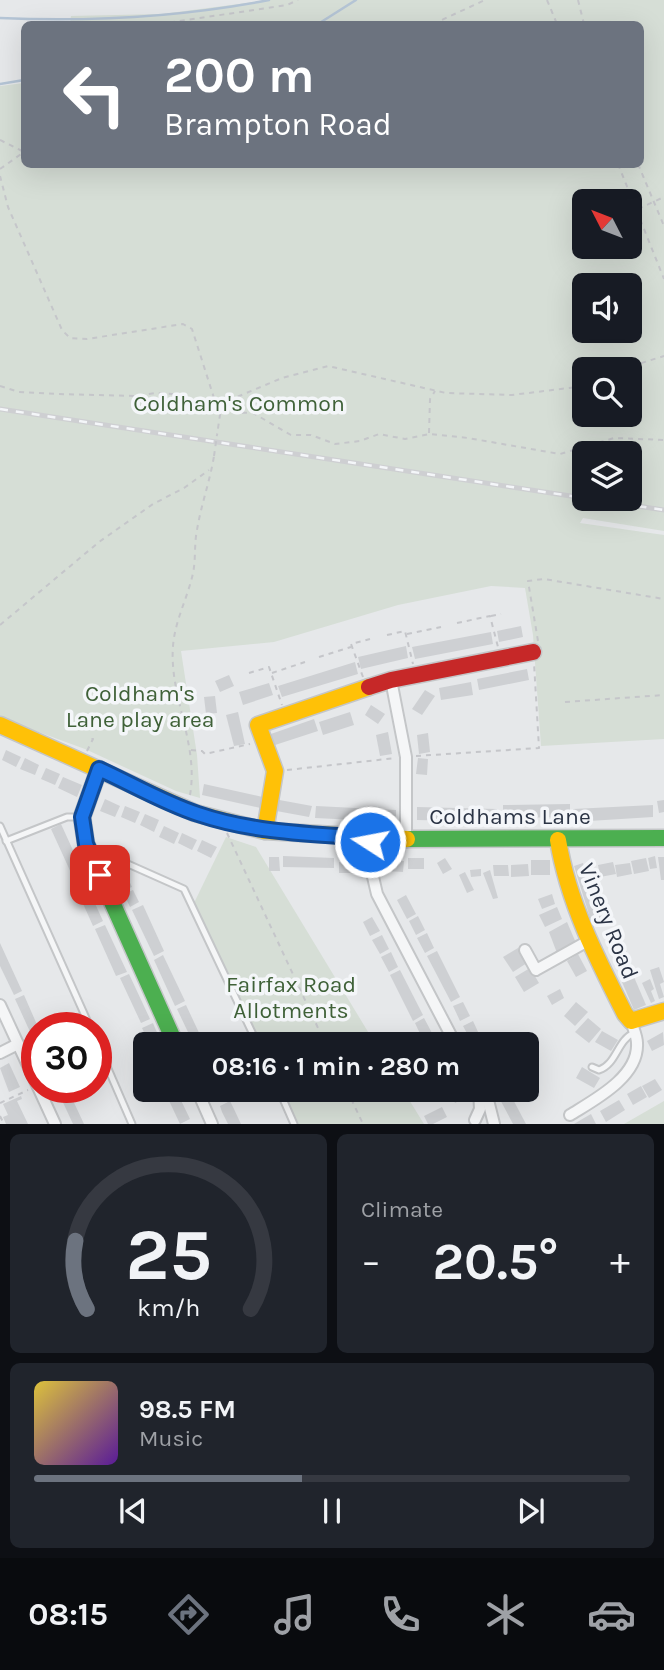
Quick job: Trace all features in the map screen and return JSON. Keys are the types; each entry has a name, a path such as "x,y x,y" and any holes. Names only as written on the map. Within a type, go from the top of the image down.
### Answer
{"street":[{"path":"265,831 275,771 258,725 391,680 536,648"},
{"path":"391,680 406,757 406,839"},
{"name":"Coldhams Lane","path":"0,725 184,808 229,823 265,831 406,839 664,838"},
{"path":"99,769 82,817 83,831 90,853 170,1032"},
{"path":"370,838 370,864 377,894 449,1032"},
{"name":"Vinery Road","path":"558,840 561,859 588,941 633,1027"},
{"path":"525,950 536,970 588,941"},
{"path":"0,1005 21,1051"},
{"path":"570,1115 608,1092 629,1068 636,1052 633,1027 664,1011"},
{"path":"0,1053 18,1044"},
{"path":"202,1102 212,1124"},
{"path":"472,1122 480,1109 480,1102"},
{"path":"472,1122 493,1122 488,1102"},
{"path":"45,1103 55,1124"}],"lane":[{"path":"6,841 67,817 82,817"},
{"path":"0,827 83,1012"},
{"path":"90,853 101,852 184,889 251,1032"},
{"path":"592,1067 599,1070 610,1064 633,1027"},
{"path":"112,1078 132,1124"},
{"path":"284,1102 294,1124"}],"path":[{"path":"180,21 288,5 298,0"},
{"path":"440,21 485,0"},
{"path":"547,0 556,21"},
{"path":"578,0 583,21"},
{"path":"0,140 21,150"},
{"path":"0,169 21,154"},
{"path":"620,168 628,189"},
{"path":"640,168 664,226"},
{"path":"0,176 8,207 62,330 70,338 88,339 183,324 191,329 215,398 225,402 282,379 328,366 436,390 512,395 572,387"},
{"path":"642,208 664,197"},
{"path":"642,227 664,279"},
{"path":"642,363 664,356"},
{"path":"0,386 19,392 58,394 172,394 222,410 253,413 291,435 311,435 335,444 360,441 379,434 405,439 429,434 560,454 614,438 664,440"},
{"path":"429,434 430,399 436,390"},
{"path":"184,808 191,786 191,750 183,721 173,661 173,644 181,607 193,573 196,533 225,402"},
{"path":"0,625 99,542 153,504 184,488 212,468"},
{"path":"275,771 406,757 538,748 536,648 528,581 544,579 664,599"},
{"path":"457,623 501,614"},
{"path":"490,616 500,658"},
{"path":"405,634 441,627"},
{"path":"387,635 405,631 415,675"},
{"path":"367,688 351,643 370,639"},
{"path":"319,657 352,647"},
{"path":"271,674 305,662"},
{"path":"250,673 269,667 285,716"},
{"path":"565,702 664,695"},
{"path":"82,762 93,739 88,739"},
{"path":"191,750 205,754 264,741"},
{"path":"229,823 227,833 320,1032"},
{"path":"0,1103 21,1094"},
{"path":"353,1102 363,1124"},
{"path":"0,1116 4,1124"}],"green space":[{"name":"Coldham's Common","path":"270,0 664,0 664,531 583,518 580,523 664,535 664,739 541,746 533,635 525,588 491,586 398,605 274,642 181,651 197,755 200,798 176,791 85,749 0,718 0,86 21,83 21,168 644,168 644,21 70,21 71,16 162,14"},
{"name":"Fairfax Road Allotments","path":"226,837 256,847 368,1032 254,1032 194,903"},
{"path":"664,1101 664,1124 624,1124"},
{"name":"Fairfax Road Allotments","path":"287,1102 410,1102 424,1124 297,1124"}],"building":[{"path":"521,626 523,637 499,642 497,631"},
{"path":"491,632 493,644 415,659 412,647"},
{"path":"406,646 408,658 361,669 358,657"},
{"path":"355,662 358,674 282,697 278,686"},
{"path":"527,669 529,680 479,690 477,679"},
{"path":"229,675 234,686 220,692 215,681"},
{"path":"471,682 473,695 441,700 439,688"},
{"path":"269,683 273,695 243,705 239,692"},
{"path":"425,690 435,696 422,715 412,709"},
{"path":"215,696 217,713 206,714 204,697"},
{"path":"371,705 385,714 378,724 365,715"},
{"path":"238,712 245,744 234,746 226,715"},
{"path":"350,712 354,725 323,735 319,722"},
{"path":"314,719 318,731 272,746 268,735"},
{"path":"388,732 392,754 380,756 376,735"},
{"path":"428,733 430,752 419,754 417,735"},
{"path":"6,750 21,757 16,767 2,760"},
{"path":"25,758 39,765 35,775 20,769"},
{"path":"418,758 428,759 427,775 416,774"},
{"path":"46,768 60,774 55,785 41,779"},
{"path":"63,777 82,785 77,797 58,788"},
{"path":"204,784 267,798 265,809 202,795"},
{"path":"105,799 120,806 115,817 100,811"},
{"path":"274,799 312,806 309,817 271,810"},
{"path":"664,800 664,812 659,813 657,801"},
{"path":"570,804 570,817 503,818 503,805"},
{"path":"653,805 653,817 573,822 573,809"},
{"path":"125,806 140,812 135,823 121,817"},
{"path":"316,806 396,810 396,822 315,818"},
{"path":"417,807 497,809 497,822 417,820"},
{"path":"145,814 159,820 154,832 140,825"},
{"path":"61,824 82,870 72,875 51,829"},
{"path":"164,826 179,833 174,844 159,837"},
{"path":"182,833 197,840 192,850 178,843"},
{"path":"202,840 217,847 211,858 197,851"},
{"path":"283,856 334,858 334,868 283,867"},
{"path":"655,856 657,868 650,869 648,858"},
{"path":"269,857 279,857 280,871 269,871"},
{"path":"658,857 664,857 664,880 661,880"},
{"path":"408,858 424,858 424,869 408,869"},
{"path":"445,858 452,869 443,874 437,863"},
{"path":"646,858 649,871 634,874 631,861"},
{"path":"387,860 404,861 403,872 386,871"},
{"path":"531,860 550,860 550,875 531,875"},
{"path":"339,862 355,862 355,873 339,873"},
{"path":"613,862 616,874 600,877 598,865"},
{"path":"583,863 601,918 591,921 574,866"},
{"path":"630,863 632,874 617,877 615,865"},
{"path":"528,864 529,876 511,877 511,865"},
{"path":"493,865 508,865 509,876 494,876"},
{"path":"481,869 481,876 471,877 470,870"},
{"path":"490,870 498,898 493,899 483,873"},
{"path":"465,872 474,890 467,893 459,875"},
{"path":"126,874 132,887 121,891 116,879"},
{"path":"82,875 103,921 93,926 72,879"},
{"path":"133,890 139,902 130,907 124,894"},
{"path":"552,894 555,904 542,909 538,899"},
{"path":"406,895 416,914 407,919 397,900"},
{"path":"143,905 164,951 154,956 132,910"},
{"path":"557,907 562,919 545,927 539,915"},
{"path":"418,916 425,930 416,935 409,921"},
{"path":"372,917 380,931 370,936 363,922"},
{"path":"567,922 576,943 557,953 549,932"},
{"path":"105,925 127,972 116,976 95,929"},
{"path":"427,933 434,948 425,953 417,938"},
{"path":"382,935 389,949 380,954 372,940"},
{"path":"0,943 22,991 14,995 0,966"},
{"path":"623,943 629,958 619,962 613,947"},
{"path":"518,948 527,963 513,972 503,957"},
{"path":"437,951 460,997 451,1002 427,956"},
{"path":"391,952 398,967 389,972 381,957"},
{"path":"578,954 587,971 576,977 567,961"},
{"path":"163,955 185,1001 175,1006 154,960"},
{"path":"659,967 664,982 660,984 664,997 659,999 650,970"},
{"path":"530,968 539,983 524,992 515,977"},
{"path":"400,970 423,1015 413,1021 390,975"},
{"path":"129,974 150,1019 141,1023 120,978"},
{"path":"634,977 646,1005 634,1010 622,982"},
{"path":"650,979 655,1001 651,1003 642,983"},
{"path":"560,989 564,998 552,1005 547,996"},
{"path":"24,995 31,1012 21,1012 15,999"},
{"path":"463,1002 470,1016 460,1021 453,1006"},
{"path":"576,1002 588,1012 575,1026 564,1016"},
{"path":"186,1005 199,1032 188,1032 177,1009"},
{"path":"424,1018 431,1032 419,1032 415,1023"},
{"path":"588,1018 601,1029 589,1043 575,1032"},
{"path":"473,1021 478,1032 466,1032 463,1026"},
{"path":"153,1023 157,1032 144,1032 142,1028"},
{"path":"602,1031 618,1040 611,1051 595,1042"},
{"path":"663,1032 664,1045 652,1051 647,1041"},
{"path":"9,1063 20,1087 9,1092 0,1068"},
{"path":"582,1067 600,1078 594,1088 576,1078"},
{"path":"655,1079 662,1090 649,1098 642,1086"},
{"path":"641,1086 647,1097 633,1105 627,1094"},
{"path":"21,1096 21,1099 17,1101 28,1124 6,1124 3,1117 8,1115 3,1104"},
{"path":"619,1100 625,1110 606,1122 600,1111"},
{"path":"170,1102 182,1102 190,1119 180,1124"},
{"path":"230,1102 241,1124 228,1124 220,1106"},
{"path":"501,1102 514,1102 526,1124 513,1124"},
{"path":"63,1103 74,1103 84,1124 73,1124"},
{"path":"442,1107 447,1117 428,1124 424,1116"},
{"path":"591,1114 596,1124 574,1124 584,1118"}],"waterway":[{"path":"0,18 135,17 202,11 269,0"},
{"path":"323,21 356,0"},
{"path":"0,84 21,80"}],"railway":[{"path":"0,409 572,496"},
{"path":"642,507 664,510"}],"traffic: fast":[{"path":"99,769 82,817 86,844 170,1032"},
{"path":"407,839 664,838"}],"traffic: slow":[{"path":"265,831 275,771 258,725 369,687"},
{"path":"0,725 195,813 265,831 407,839"},
{"path":"558,840 576,908 625,1014 631,1021 664,1011"}],"traffic: jam":[{"path":"369,687 391,680 533,652"}],"route":[{"path":"100,875 86,844 82,817 99,769 195,813 221,821 265,831 370,838 370,842"}],"park label":[{"name":"Coldham's Lane play area","path":"140,706"}]}
